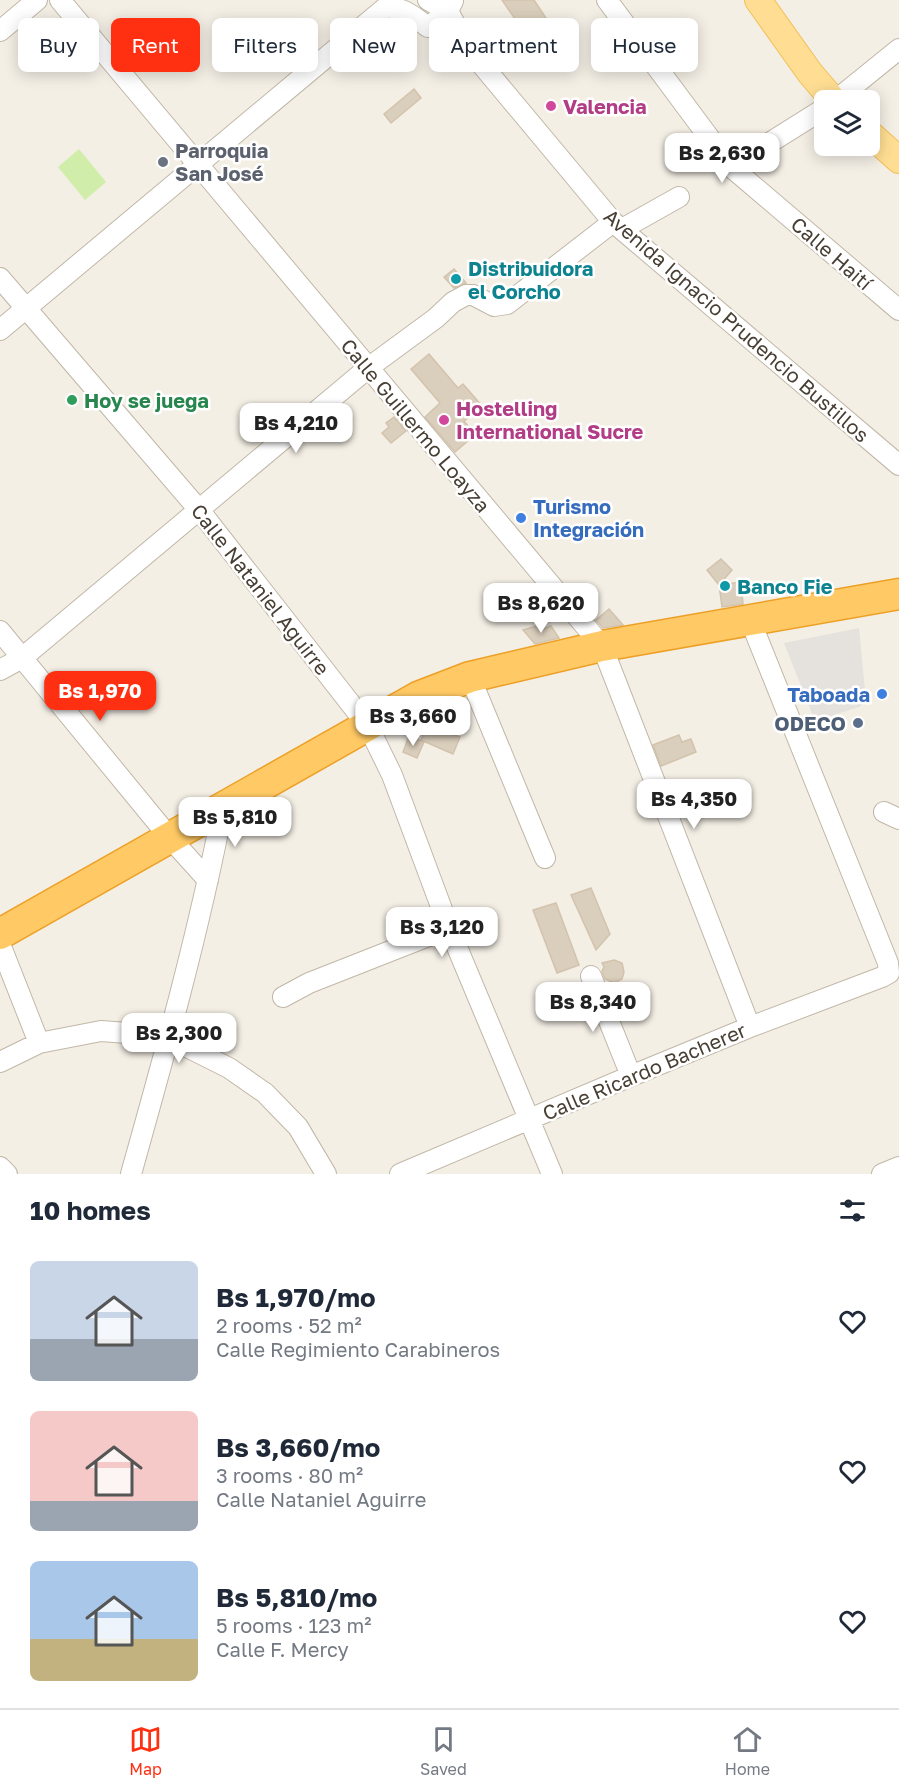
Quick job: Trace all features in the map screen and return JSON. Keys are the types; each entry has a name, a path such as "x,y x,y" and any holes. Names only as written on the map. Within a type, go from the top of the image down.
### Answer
{"highway":[{"path":"0,934 418,697 470,677 602,646 899,594"}],"main road":[{"path":"758,0 810,73 825,90"},
{"path":"880,143 899,160"}],"street":[{"path":"0,31 37,0"},
{"name":"Calle Guillermo Loayza","path":"60,0 602,646 750,1027"},
{"path":"428,0 451,5"},
{"name":"Calle Haití","path":"607,0 731,167 899,310"},
{"path":"0,330 385,8 393,7 404,10 428,27 451,5"},
{"path":"847,90 899,49"},
{"name":"Avenida Ignacio Prudencio Bustillos","path":"487,72 617,226 899,465"},
{"path":"731,167 814,115"},
{"path":"0,670 22,657 200,511 368,368 436,318 453,302 466,295 473,295 494,306 507,304 617,226 679,197"},
{"name":"Calle Nataniel Aguirre","path":"0,278 200,511 368,726 392,775 449,928 552,1174"},
{"name":"Calle Ricardo Bacherer","path":"400,1174 750,1027 889,973 888,963 750,620"},
{"path":"0,632 170,838 208,880"},
{"path":"470,677 544,858"},
{"path":"131,1174 169,1038 208,880 223,807"},
{"path":"283,997 309,983 449,928"},
{"path":"0,944 39,1043"},
{"path":"591,976 631,1076"},
{"path":"0,1062 39,1043 101,1031 169,1038 230,1068 265,1093 298,1127 326,1174"},
{"path":"0,1167 7,1174"},
{"path":"882,1174 899,1167"}],"green space":[{"path":"79,149 106,182 85,200 58,167"}],"shaded area":[{"path":"859,628 866,700 859,707 815,721 784,643"}],"building":[{"path":"502,0 534,0 546,18 514,18"},
{"path":"414,89 421,98 391,123 384,114"},
{"name":"Distribuidora el Corcho","path":"454,269 466,283 454,288 444,277"},
{"name":"Hostelling International Sucre","path":"429,354 458,388 463,384 483,407 464,421 475,435 455,452 425,417 440,403 411,369"},
{"path":"394,417 406,431 391,443 382,433 389,427 386,423"},
{"path":"721,559 732,570 719,585 707,570"},
{"path":"741,582 743,604 722,607 719,585"},
{"path":"609,609 623,625 603,628 596,620"},
{"path":"537,626 540,630 551,626 559,638 535,644 523,630"},
{"path":"436,708 450,714 443,731 460,737 453,754 421,740 433,710"},
{"path":"679,735 682,742 691,739 696,752 661,766 653,745"},
{"path":"409,736 424,742 417,758 403,752"},
{"path":"591,888 610,934 596,950 571,895"},
{"path":"556,903 579,965 557,973 533,910"},
{"path":"614,960 622,963 624,972 622,979 614,983 605,979 602,963"}],"place":[{"name":"Valencia","path":"551,106"},
{"name":"Parroquia San José","path":"163,162"},
{"name":"Distribuidora el Corcho","path":"456,279"},
{"name":"Hoy se juega","path":"72,400"},
{"name":"Hostelling International Sucre","path":"444,420"},
{"name":"Turismo Integración","path":"521,518"},
{"name":"Banco Fie","path":"725,586"},
{"name":"Taboada","path":"882,694"},
{"name":"ODECO","path":"858,723"}]}
